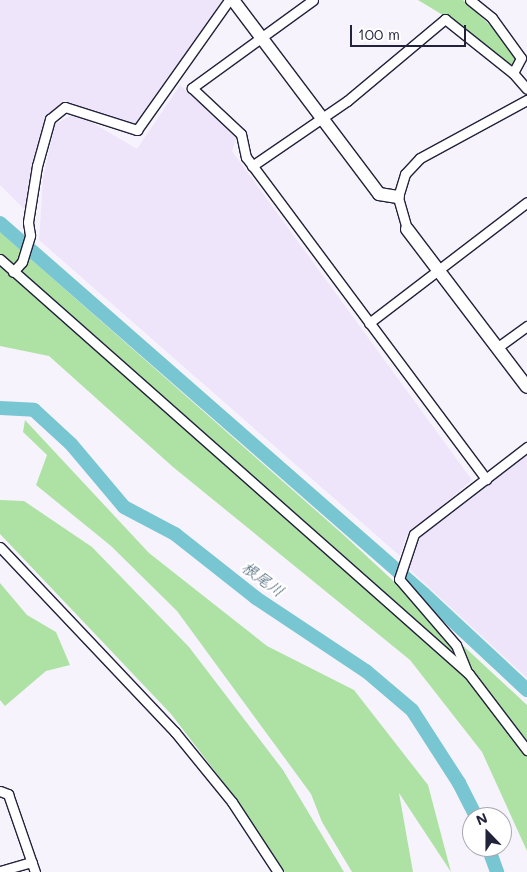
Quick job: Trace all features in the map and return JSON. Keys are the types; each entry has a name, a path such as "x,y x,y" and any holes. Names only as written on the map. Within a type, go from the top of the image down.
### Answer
{"street":[{"path":"13,272 22,262 37,166 50,119 65,107 137,130 228,0"},
{"path":"234,0 262,40 379,194 398,197"},
{"path":"313,0 262,40 192,88 241,134 246,158 316,246 369,323 486,479"},
{"path":"470,0 492,18 521,58 513,73"},
{"path":"252,166 404,56 445,20 513,73 527,89"},
{"path":"527,100 420,158 405,174 398,197 407,229 527,387"},
{"path":"369,323 527,202"},
{"path":"0,259 469,674 527,750"},
{"path":"498,347 527,326"},
{"path":"469,674 456,646 398,578 414,534 527,447"},
{"path":"0,546 175,732 232,802 278,872"},
{"path":"0,791 8,794 35,872"},
{"path":"0,870 32,862"}],"shaded area":[{"path":"0,0 222,0 137,134 64,100 52,114 25,210 0,185"},
{"path":"180,85 237,137 232,151 472,480 406,537 400,556 39,240 43,178 55,124 76,113 137,149"},
{"path":"527,453 527,678 407,567 420,537"}],"green space":[{"path":"418,0 463,0 493,28 516,60 509,67 446,17"},
{"path":"0,232 346,537 527,705 527,851 512,818 512,807 507,807 482,752 410,660 173,467 49,356 0,346"},
{"path":"25,420 149,553 267,646 354,690 428,785 451,872 399,793 413,872 352,872 322,822 311,794 177,611 111,546 36,485 47,455 23,432"},
{"path":"0,500 24,501 92,547 189,647 283,770 344,872 285,872 234,796 171,714 0,534"},
{"path":"0,583 27,615 56,632 70,665 46,671 5,706 0,700"}],"waterway":[{"path":"0,223 424,594 527,690"},
{"name":"根尾川","path":"0,408 34,410 71,444 124,507 175,534 256,598 366,671 412,710 459,783 471,807"},
{"name":"根尾川","path":"492,857 497,872"}]}
